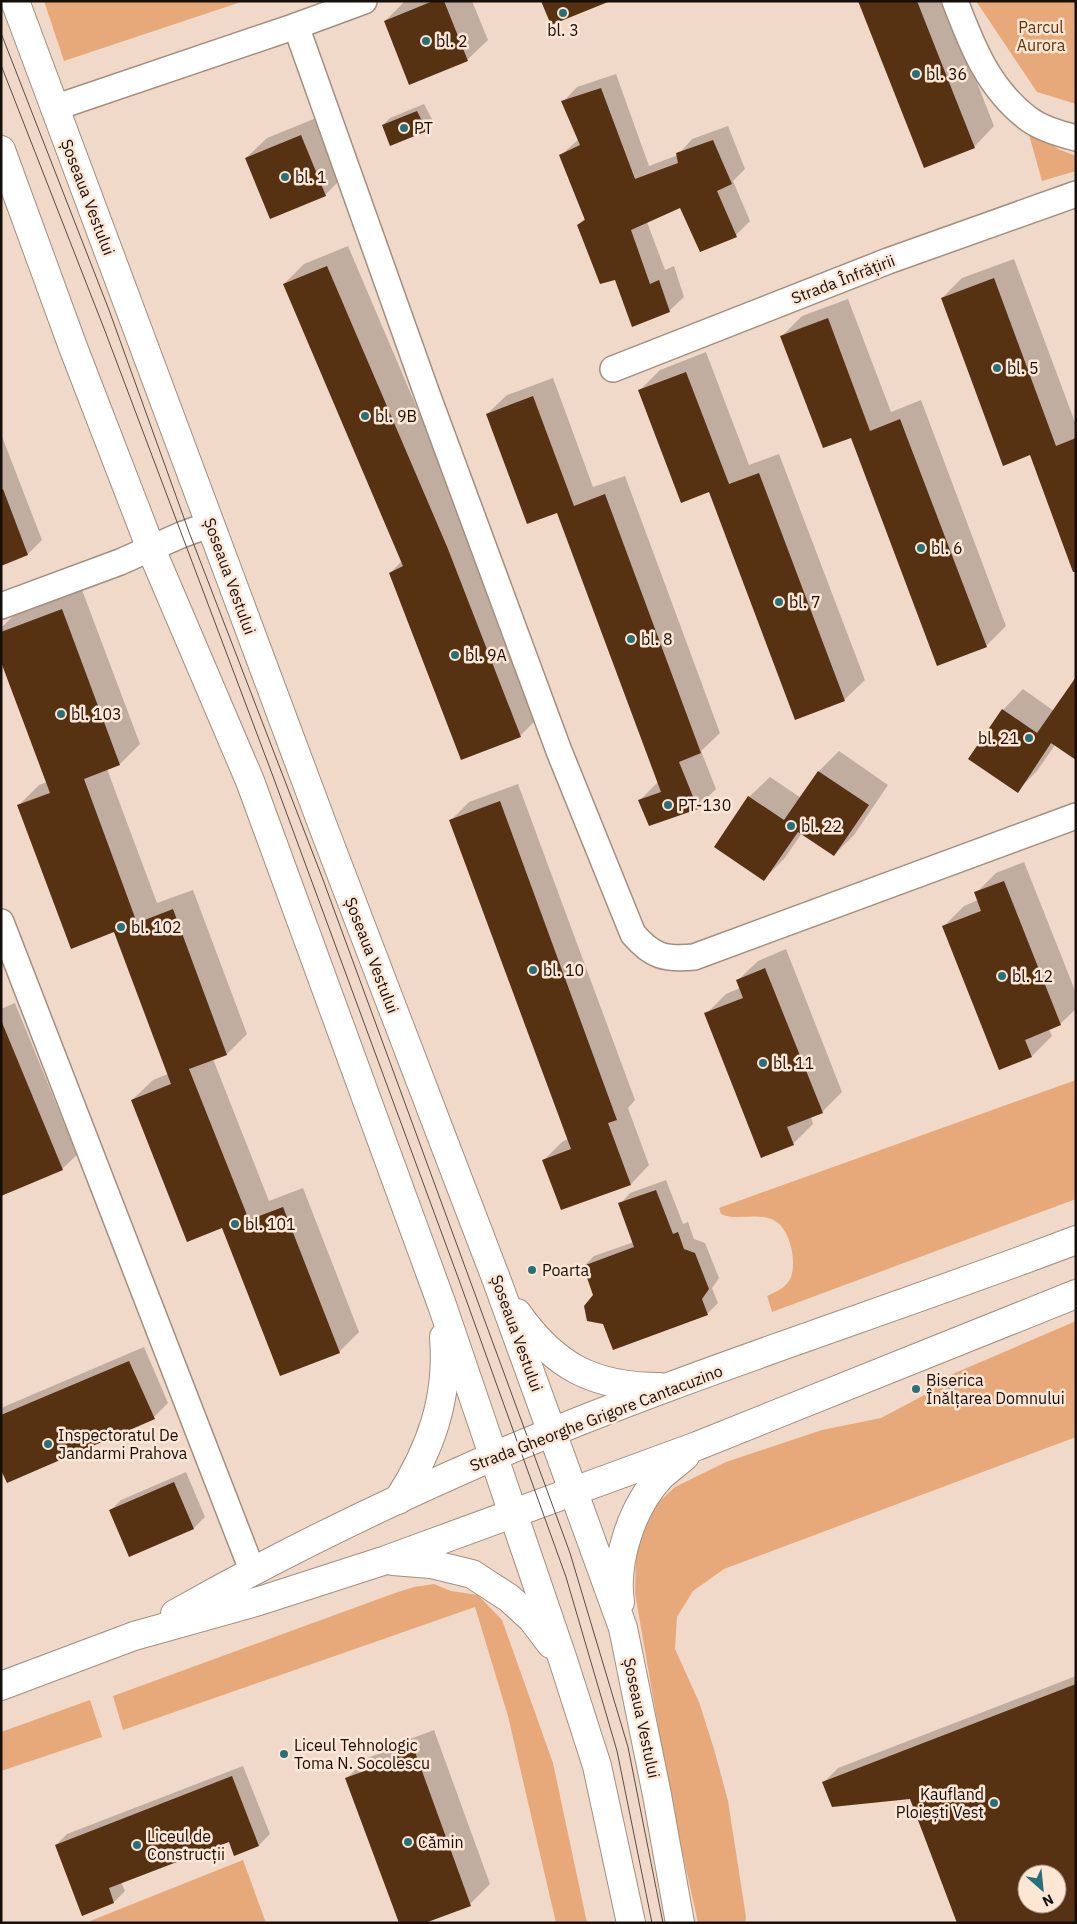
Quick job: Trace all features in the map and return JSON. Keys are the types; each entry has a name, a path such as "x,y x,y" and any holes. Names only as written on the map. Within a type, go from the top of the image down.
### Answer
{"main road":[{"name":"Șoseaua Vestului","path":"15,1 324,829 499,1287 623,1628 658,1795 680,1923"},
{"path":"1,150 151,549 250,781 442,1306 563,1660 596,1766 631,1923"},
{"name":"Strada Gheorghe Grigore Cantacuzino","path":"134,1636 252,1570 493,1457 669,1387 1076,1240"},
{"path":"499,1287 531,1332 546,1349 568,1366 600,1380 634,1387 669,1387"},
{"name":"Strada Gheorghe Grigore Cantacuzino","path":"1,1686 134,1636 259,1601 386,1560 697,1446 1076,1294"},
{"path":"398,1500 415,1473 429,1444 439,1414 446,1360 442,1306"},
{"path":"623,1628 618,1591 622,1554 634,1518 660,1477 697,1446"},
{"path":"386,1560 431,1564 472,1574 509,1598 532,1619 563,1660"}],"street":[{"path":"54,108 364,1"},
{"path":"955,1 971,44 985,71 1009,101 1030,120 1058,133 1076,138"},
{"path":"296,26 426,394 559,751 633,934 644,946 658,955 675,959 694,957 1076,816"},
{"name":"Strada Înfrățirii","path":"613,369 888,261 1076,194"},
{"path":"1,606 120,562 211,524"},
{"path":"1,922 252,1570"}],"green space":[{"path":"44,1 244,1 64,61"},
{"name":"Parcul Aurora","path":"976,1 1076,1 1076,104 1037,92"},
{"path":"1026,124 1058,149 1076,156 1076,171 1042,181"},
{"path":"1076,1080 1076,1199 772,1312 767,1296 784,1286 792,1275 792,1250 783,1228 772,1219 765,1217 728,1216 721,1214 719,1208"},
{"path":"1076,1321 1076,1437 724,1569 693,1591 677,1617 675,1649 699,1702 728,1801 746,1917 745,1923 698,1923 671,1801 635,1593 636,1547 648,1512 675,1487 726,1462 822,1430 881,1418 932,1391 941,1379"},
{"path":"434,1584 451,1591 478,1595 502,1620 553,1763 587,1923 556,1923 508,1716 475,1607 123,1730 113,1696 395,1593 414,1587"},
{"path":"90,1700 102,1737 1,1771 1,1732"},
{"path":"243,1860 266,1923 91,1923 90,1921"}],"building":[{"name":"bl. 2","path":"433,1 444,1 468,61 409,85 384,21"},
{"name":"bl. 3","path":"541,1 608,1 608,2 551,25"},
{"name":"bl. 36","path":"858,1 917,1 975,148 924,168"},
{"path":"601,88 635,179 678,163 676,153 713,140 732,184 717,191 737,237 700,252 680,208 631,230 650,284 659,280 670,312 632,327 615,280 600,284 577,225 585,220 559,155 580,145 561,101"},
{"name":"PT","path":"417,111 427,131 390,146 382,125"},
{"name":"bl. 1","path":"301,135 326,196 270,219 245,158"},
{"path":"327,266 448,549 521,737 461,760 389,573 403,566 283,284"},
{"name":"bl. 5","path":"994,278 1056,446 1076,438 1076,572 1073,572 1030,455 1003,466 941,298"},
{"name":"bl. 6","path":"828,318 870,431 900,419 987,647 937,666 851,438 823,448 780,336"},
{"name":"bl. 7","path":"686,372 729,484 759,473 845,701 795,720 709,492 681,503 638,390"},
{"name":"bl. 8","path":"533,396 574,506 605,494 701,753 679,762 698,809 649,826 638,800 661,792 557,513 527,524 486,414"},
{"path":"3,489 28,555 1,566 1,490"},
{"path":"62,609 120,765 84,779 137,923 173,909 227,1055 189,1069 249,1220 283,1207 340,1353 280,1376 222,1228 187,1242 131,1100 171,1084 114,932 71,949 17,805 50,793 1,662 1,632"},
{"name":"bl. 21","path":"1076,677 1076,760 1051,743 1018,793 968,759 1002,709 1037,733"},
{"name":"bl. 22","path":"818,771 869,805 834,856 798,832 764,881 714,847 748,796 784,820"},
{"name":"bl. 10","path":"500,801 617,1120 608,1123 631,1185 561,1210 542,1160 571,1149 449,820"},
{"name":"bl. 12","path":"1004,881 1061,1025 1025,1040 1032,1057 999,1070 942,926 981,911 974,892"},
{"name":"bl. 11","path":"765,968 823,1113 787,1127 794,1145 761,1158 704,1013 743,998 736,980"},
{"path":"1,1020 63,1170 1,1196"},
{"path":"656,1190 673,1234 678,1232 684,1249 695,1253 709,1289 702,1299 708,1315 613,1350 603,1324 587,1321 584,1306 593,1295 583,1266 634,1247 618,1203"},
{"name":"Inspectoratul De Jandarmi Prahova","path":"129,1361 155,1419 7,1483 1,1470 1,1415"},
{"path":"174,1482 194,1529 129,1557 109,1510"},
{"name":"Kaufland Ploiești Vest","path":"1076,1684 1076,1923 957,1923 910,1799 832,1807 822,1782"},
{"name":"Cămin","path":"414,1749 471,1906 425,1923 399,1923 345,1778 373,1768 372,1765"},
{"name":"Liceul de Construcții","path":"232,1776 259,1846 234,1856 229,1842 109,1888 114,1903 82,1916 55,1845"}],"tram line":[{"path":"1,33 109,310 189,532 322,877 570,1553 628,1747 663,1923"},
{"path":"1,65 105,331 271,771 459,1280 566,1577 617,1751 652,1923"}],"place":[{"name":"bl. 3","path":"563,13"},
{"name":"bl. 2","path":"426,41"},
{"name":"bl. 36","path":"916,74"},
{"name":"PT","path":"404,128"},
{"name":"bl. 1","path":"285,177"},
{"name":"bl. 5","path":"997,368"},
{"name":"bl. 9B","path":"365,416"},
{"name":"bl. 6","path":"921,548"},
{"name":"bl. 7","path":"779,602"},
{"name":"bl. 8","path":"631,639"},
{"name":"bl. 9A","path":"455,655"},
{"name":"bl. 103","path":"61,714"},
{"name":"bl. 21","path":"1029,738"},
{"name":"PT-130","path":"668,805"},
{"name":"bl. 22","path":"791,826"},
{"name":"bl. 102","path":"121,927"},
{"name":"bl. 10","path":"533,970"},
{"name":"bl. 12","path":"1002,976"},
{"name":"bl. 11","path":"763,1063"},
{"name":"bl. 101","path":"235,1224"},
{"name":"Poarta","path":"532,1270"},
{"name":"Biserica Înălțarea Domnului","path":"916,1389"},
{"name":"Inspectoratul De Jandarmi Prahova","path":"48,1444"},
{"name":"Liceul Tehnologic Toma N. Socolescu","path":"284,1754"},
{"name":"Kaufland Ploiești Vest","path":"994,1803"},
{"name":"Cămin","path":"408,1842"},
{"name":"Liceul de Construcții","path":"137,1845"}]}
